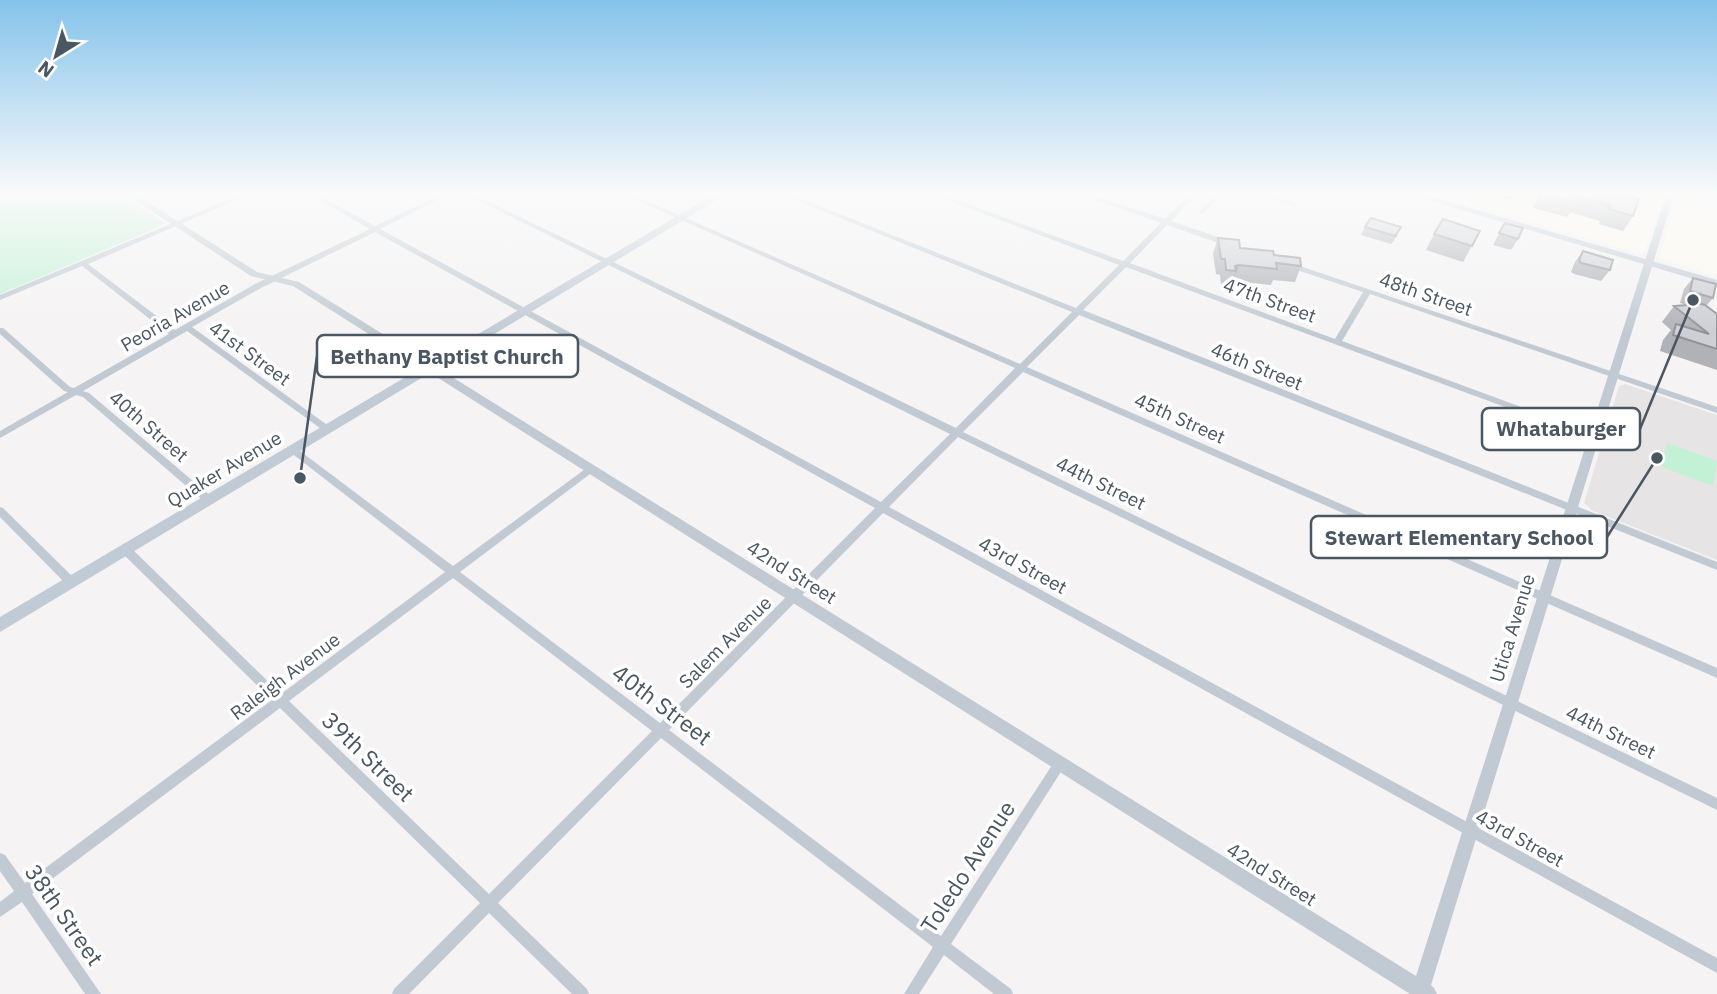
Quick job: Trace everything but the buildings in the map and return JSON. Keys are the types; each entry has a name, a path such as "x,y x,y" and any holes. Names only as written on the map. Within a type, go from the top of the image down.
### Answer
{"main road":[{"name":"Quaker Avenue","path":"0,625 642,241"},
{"path":"1576,241 1717,283"}],"street":[{"path":"0,298 134,241"},
{"name":"42nd Street","path":"203,241 254,274 296,284 1422,992"},
{"name":"Peoria Avenue","path":"0,435 274,278 349,241"},
{"name":"43rd Street","path":"398,241 1717,967"},
{"name":"44th Street","path":"566,241 1717,804"},
{"name":"45th Street","path":"734,241 1717,673"},
{"name":"46th Street","path":"903,241 1717,566"},
{"name":"47th Street","path":"1063,241 1592,436"},
{"name":"Salem Avenue","path":"399,994 1147,241"},
{"path":"1221,241 1234,246"},
{"name":"Utica Avenue","path":"1422,992 1469,830 1654,241"},
{"name":"48th Street","path":"1280,261 1717,410"},
{"path":"82,263 175,334"},
{"path":"1337,342 1368,291"},
{"name":"41st Street","path":"187,327 327,429"},
{"name":"40th Street","path":"0,330 67,389 86,395 209,500"},
{"name":"40th Street","path":"293,450 1006,994"},
{"name":"Raleigh Avenue","path":"0,910 591,469"},
{"path":"0,511 71,583"},
{"name":"39th Street","path":"125,550 582,994"},
{"name":"Toledo Avenue","path":"911,994 1060,763"},
{"name":"38th Street","path":"0,860 94,994"}],"shaded area":[{"path":"1597,241 1648,241 1644,253"},
{"path":"1664,241 1717,241 1717,277 1659,258"},
{"path":"1625,384 1717,415 1717,560 1593,511 1584,503 1619,386"}],"green space":[{"path":"0,241 125,241 0,294"},
{"path":"1667,443 1717,461 1713,486 1662,467"}],"place":[{"name":"Whataburger","path":"1693,300"},
{"name":"Stewart Elementary School","path":"1657,458"},
{"name":"Bethany Baptist Church","path":"300,478"}]}
